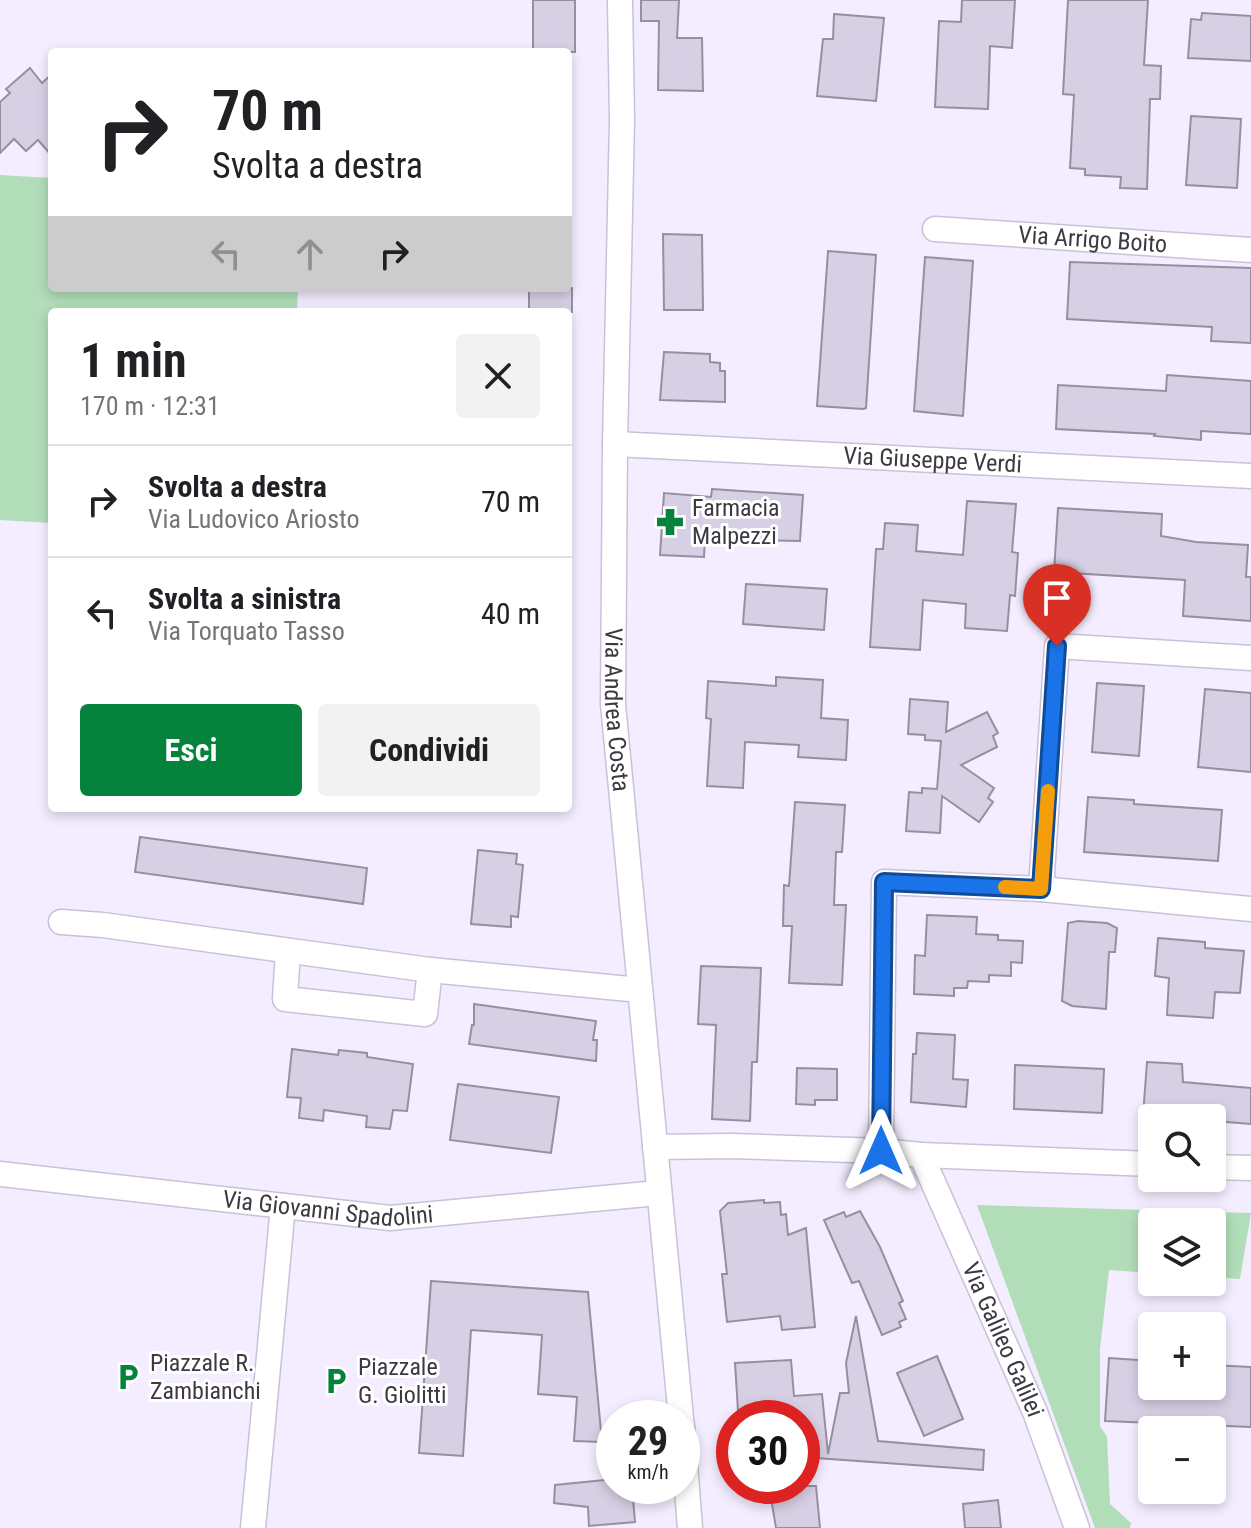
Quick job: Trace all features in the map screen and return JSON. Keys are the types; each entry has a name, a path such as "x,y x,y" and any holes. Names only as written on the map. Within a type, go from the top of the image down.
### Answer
{"street":[{"name":"Via Andrea Costa","path":"620,0 622,120 613,704 679,1400"},
{"name":"Via Arrigo Boito","path":"935,229 1251,250"},
{"name":"Via Giuseppe Verdi","path":"615,444 1251,476"},
{"path":"1041,889 1057,646 1251,658"},
{"path":"881,1151 884,882 1041,889 1251,909"},
{"path":"61,922 103,925 430,970 640,990"},
{"path":"288,951 285,999 425,1014 430,970"},
{"path":"655,1147 881,1151 1138,1163"},
{"name":"Via Galileo Galilei","path":"921,1155 1035,1412 1077,1528"},
{"path":"1226,1167 1251,1168"},
{"name":"Via Giovanni Spadolini","path":"0,1174 390,1218 658,1193"},
{"path":"253,1528 283,1206"},
{"path":"688,1504 690,1528"}],"green space":[{"path":"0,175 48,178 48,292 298,292 297,308 48,308 48,523 0,520"},
{"path":"977,1205 1138,1210 1138,1272 1109,1270 1100,1349 1100,1426 1107,1437 1110,1504 1131,1523 1130,1528 1095,1528"},
{"path":"1226,1212 1251,1213 1240,1279 1226,1278"}],"building":[{"path":"533,0 575,0 575,52 572,48 533,48"},
{"path":"641,0 679,0 677,38 702,38 703,91 658,90 659,21 641,21"},
{"path":"962,0 1015,0 1012,48 990,46 988,109 935,107 939,21 961,22"},
{"path":"1068,0 1148,0 1144,65 1161,66 1160,99 1150,99 1147,189 1120,188 1121,177 1085,175 1085,169 1070,168 1074,95 1063,94"},
{"path":"1202,13 1251,16 1251,61 1188,58 1191,19 1201,20"},
{"path":"834,14 884,18 876,101 817,96 823,39 833,39"},
{"path":"30,68 42,83 48,78 48,151 38,140 26,151 14,139 0,153 0,102 10,93 6,89"},
{"path":"1191,116 1241,119 1237,188 1186,185"},
{"path":"663,234 702,235 703,310 664,310"},
{"path":"828,251 876,255 866,408 863,409 817,406"},
{"path":"925,257 973,261 963,416 914,411"},
{"path":"1070,262 1251,268 1251,343 1211,341 1212,327 1067,319"},
{"path":"529,292 572,292 572,308 529,308"},
{"path":"664,352 710,354 710,362 720,363 720,371 725,371 725,402 660,400"},
{"path":"1167,375 1251,381 1251,434 1201,431 1201,440 1155,434 1056,429 1058,385 1166,391"},
{"path":"712,489 803,495 800,541 705,539 704,557 660,555 664,493 711,497"},
{"path":"967,501 1016,504 1012,552 1018,553 1015,596 1010,595 1007,631 965,628 966,604 923,600 920,650 870,647 876,549 883,549 885,523 918,525 916,551 963,555"},
{"path":"1058,508 1162,514 1161,536 1248,545 1246,577 1251,577 1251,621 1183,616 1185,580 1054,572"},
{"path":"746,584 827,589 824,630 743,624"},
{"path":"776,677 823,680 821,718 848,720 846,760 798,757 799,745 745,742 743,788 707,786 711,719 706,718 708,681 776,686"},
{"path":"1097,683 1144,686 1139,756 1092,752"},
{"path":"1205,689 1251,693 1251,772 1198,767"},
{"path":"910,699 948,702 946,732 987,712 998,733 993,736 997,747 961,765 994,788 988,798 993,802 979,822 942,796 940,833 906,831 909,792 922,793 922,788 937,789 941,741 925,740 925,735 908,734"},
{"path":"1088,797 1134,800 1134,804 1222,810 1218,861 1084,852"},
{"path":"795,802 845,805 842,852 836,852 834,905 846,905 842,985 789,983 792,926 783,926 784,885 789,886"},
{"path":"140,837 367,868 363,904 135,872"},
{"path":"478,850 517,854 516,864 523,865 518,917 511,916 511,927 471,924"},
{"path":"927,915 977,917 976,934 998,935 998,940 1023,941 1022,963 1011,962 1011,976 989,975 989,982 968,981 967,988 954,988 954,996 914,994 915,955 925,956"},
{"path":"1068,923 1107,923 1117,928 1115,952 1109,952 1106,1009 1072,1006 1062,1001"},
{"path":"1158,938 1205,942 1205,948 1244,951 1240,993 1215,992 1213,1018 1167,1015 1169,978 1155,976"},
{"path":"701,966 761,968 757,1062 752,1062 750,1121 712,1119 716,1025 698,1024"},
{"path":"474,1004 596,1021 593,1040 597,1040 596,1061 469,1044 474,1025"},
{"path":"917,1033 955,1035 953,1079 968,1080 966,1107 911,1102"},
{"path":"292,1049 338,1055 339,1050 367,1053 367,1057 413,1064 407,1111 393,1110 390,1129 366,1127 367,1116 324,1110 323,1121 299,1118 301,1098 287,1097"},
{"path":"1147,1062 1182,1064 1183,1082 1251,1088 1251,1124 1226,1122 1226,1104 1144,1104"},
{"path":"1015,1065 1104,1069 1102,1113 1014,1109"},
{"path":"797,1068 837,1069 837,1100 815,1100 815,1105 796,1104"},
{"path":"458,1084 559,1097 551,1153 450,1140"},
{"path":"764,1200 764,1203 780,1202 781,1215 786,1214 788,1235 806,1228 815,1327 782,1330 780,1316 727,1322 722,1274 727,1274 720,1211 728,1203"},
{"path":"860,1211 880,1247 903,1301 899,1303 906,1319 899,1322 901,1327 882,1335 859,1281 852,1283 824,1220 844,1212 846,1217"},
{"path":"431,1281 588,1292 598,1400 596,1442 574,1441 577,1397 538,1394 542,1335 471,1330 463,1456 419,1453"},
{"path":"856,1316 878,1441 984,1450 983,1470 820,1458 820,1400 737,1400 735,1363 791,1360 794,1396 822,1394 828,1454 840,1393 849,1393 846,1363"},
{"path":"937,1356 963,1419 924,1436 897,1373"},
{"path":"1109,1358 1138,1360 1138,1400 1226,1400 1226,1366 1251,1367 1251,1427 1226,1426 1226,1416 1138,1416 1138,1422 1105,1421"},
{"path":"596,1481 596,1504 634,1504 635,1522 589,1526 588,1507 554,1503 555,1485"},
{"path":"998,1500 1001,1528 965,1528 963,1504"},
{"path":"772,1504 818,1504 820,1528 776,1528"}],"slow traffic":[{"path":"1005,887 1041,889 1048,791"}],"place":[{"name":"Farmacia Malpezzi","path":"670,522"},
{"name":"Piazzale R. Zambianchi","path":"128,1377"},
{"name":"Piazzale G. Giolitti","path":"336,1381"}],"route":[{"path":"881,1151 884,882 1041,889 1057,646"}]}
